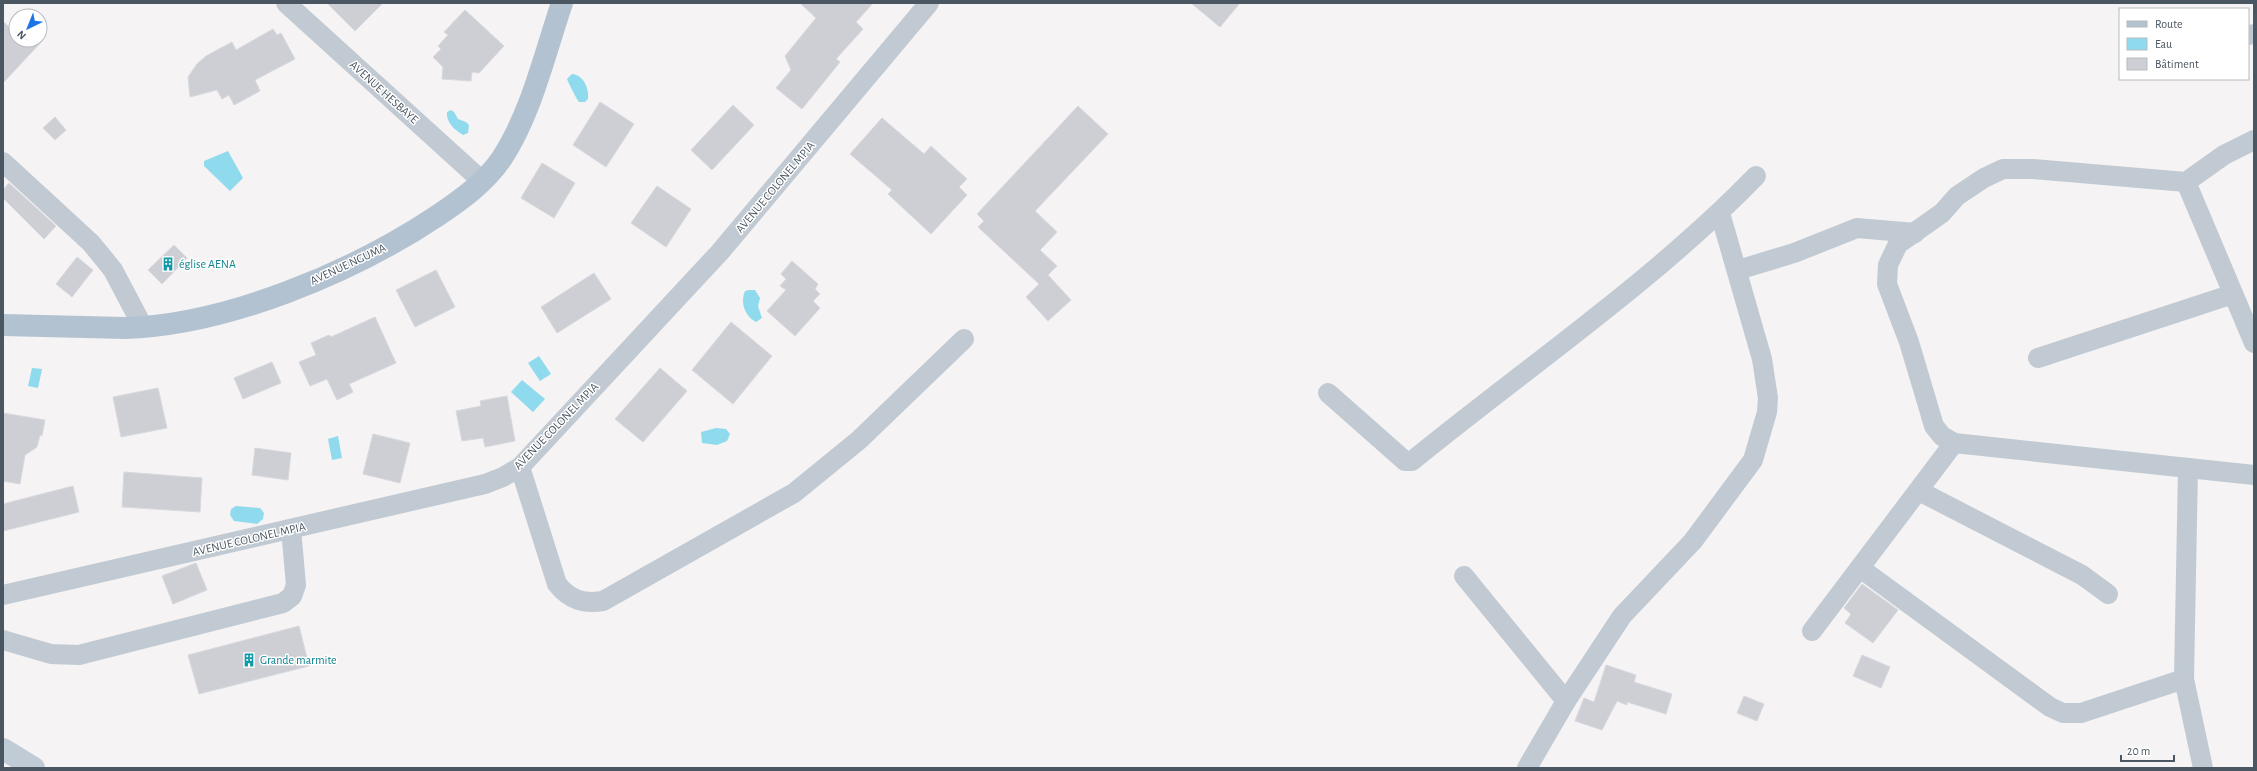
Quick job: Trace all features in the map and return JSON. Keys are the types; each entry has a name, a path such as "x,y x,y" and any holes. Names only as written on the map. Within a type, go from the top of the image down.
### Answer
{"main road":[{"name":"AVENUE NGUMA","path":"3,325 93,328 143,327 195,318 254,304 292,290 372,254 416,230 468,194 482,182 502,158 513,139 538,77 562,3"}],"street":[{"name":"AVENUE HESBAYE","path":"286,3 482,182"},
{"name":"AVENUE COLONEL MPIA","path":"3,595 485,484 503,477 520,467 720,252 929,3"},
{"path":"2254,140 2224,154 2186,182 2033,169 2004,169 1984,178 1957,196 1942,213 1916,233 1898,244 1888,265 1887,284 1909,342 1934,426 1942,436 1954,443 1964,446 2254,475"},
{"path":"3,162 91,243 113,270 143,327"},
{"path":"1328,393 1405,461 1412,461 1598,315 1720,213 1756,176"},
{"path":"2186,182 2254,343"},
{"path":"1527,768 1566,701 1622,616 1693,541 1753,460 1767,412 1768,398 1762,359 1738,270 1720,213"},
{"path":"1738,270 1794,253 1857,228 1916,233"},
{"path":"2038,358 2233,294"},
{"path":"520,467 557,584 565,594 577,601 592,603 603,601 794,494 859,440 964,339"},
{"path":"1812,631 1954,443"},
{"path":"2188,468 2184,679 2203,768"},
{"path":"1918,491 2082,575 2108,594"},
{"path":"3,640 51,654 79,655 283,603 292,596 296,586 291,529"},
{"path":"1860,568 2050,707 2063,713 2081,713 2184,679"},
{"path":"1464,576 1566,701"},
{"path":"3,749 34,768"}],"water":[{"path":"572,74 580,77 587,87 588,99 585,102 579,102 569,84 567,79"},
{"path":"451,110 458,119 469,125 468,133 463,135 452,126 447,116 447,112"},
{"path":"228,151 243,178 230,191 204,166 204,161"},
{"path":"755,290 760,298 758,306 762,318 756,322 746,313 744,309 743,300 745,291"},
{"path":"539,356 551,374 540,381 528,363"},
{"path":"32,368 42,369 38,388 28,386"},
{"path":"522,380 545,399 533,412 511,392"},
{"path":"716,428 726,429 730,434 727,441 717,445 702,443 701,432"},
{"path":"338,436 342,458 332,460 328,439"},
{"path":"236,506 260,508 264,513 263,519 257,524 234,521 230,515 231,509"}],"building":[{"path":"327,3 383,3 355,31"},
{"path":"800,3 873,3 856,22 863,29 836,59 840,62 802,109 776,88 791,70 785,56 816,18"},
{"path":"1191,3 1240,3 1220,27"},
{"path":"465,10 504,46 479,73 472,72 471,81 442,79 443,67 433,57 441,49 438,46 448,35 444,32"},
{"path":"3,21 8,26 8,48 36,48 3,83"},
{"path":"273,29 277,35 281,33 295,59 255,80 260,91 234,105 229,95 222,99 217,90 190,97 188,77 197,64 206,56 232,42 236,50"},
{"path":"600,102 634,124 606,167 573,145"},
{"path":"733,105 754,125 712,170 691,150"},
{"path":"1078,106 1108,134 1035,211 1057,232 1040,250 1057,266 1048,275 1071,300 1048,321 1026,297 1039,284 978,227 984,221 977,214"},
{"path":"55,117 66,130 55,140 43,128"},
{"path":"882,118 924,154 931,146 967,179 959,187 967,195 931,234 888,194 892,190 850,154"},
{"path":"542,163 575,183 554,218 521,198"},
{"path":"9,183 56,226 44,239 3,198 3,190"},
{"path":"657,186 691,209 666,247 631,223"},
{"name":"église AENA","path":"174,245 187,258 162,284 148,270"},
{"path":"77,257 93,270 72,297 56,284"},
{"path":"792,261 818,284 815,289 820,294 813,301 820,308 795,336 767,311 786,290 780,286 786,279 781,274"},
{"path":"436,270 455,307 415,327 396,290"},
{"path":"594,273 611,299 557,333 541,307"},
{"path":"375,317 396,363 349,384 353,392 337,400 327,379 310,386 299,362 316,355 311,343 329,335 331,337"},
{"path":"731,322 772,356 733,404 692,370"},
{"path":"272,362 281,383 243,399 234,378"},
{"path":"660,368 687,391 643,442 615,419"},
{"path":"158,388 167,428 121,437 113,397"},
{"path":"507,396 515,441 485,447 483,438 462,441 456,411 481,406 480,401"},
{"path":"3,413 45,420 42,436 40,435 37,447 25,455 20,484 3,481"},
{"path":"373,434 410,443 400,483 363,474"},
{"path":"255,448 291,453 288,480 252,475"},
{"path":"124,472 202,478 200,512 122,507"},
{"path":"73,486 79,512 3,531 3,504"},
{"path":"196,563 207,590 173,604 162,576"},
{"path":"1862,584 1898,610 1873,643 1845,623 1851,614 1844,608"},
{"name":"Grande marmite","path":"299,626 309,666 199,694 188,655"},
{"path":"1862,655 1890,667 1881,688 1853,676"},
{"path":"1606,665 1636,675 1634,682 1672,694 1666,714 1627,702 1627,705 1617,701 1602,730 1575,721 1584,698 1594,702"},
{"path":"1744,696 1764,704 1757,721 1737,713"}],"place":[{"name":"église AENA","path":"168,264"},
{"name":"Grande marmite","path":"249,660"}]}
